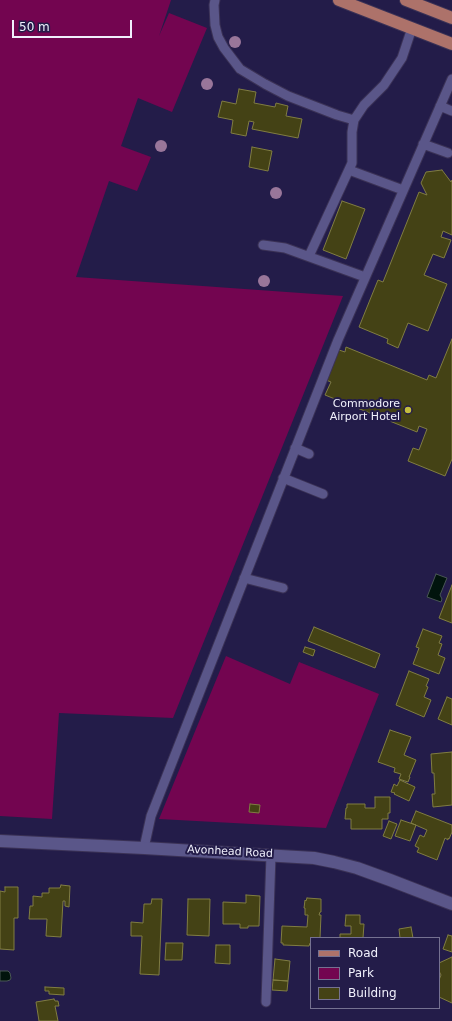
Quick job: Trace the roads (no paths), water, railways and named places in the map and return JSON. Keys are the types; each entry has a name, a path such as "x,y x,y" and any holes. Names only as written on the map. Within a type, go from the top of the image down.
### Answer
{"main road":[{"path":"339,0 452,44"},
{"path":"406,0 452,18"}],"street":[{"name":"Avonhead Road","path":"0,841 314,858 334,862 390,880 452,904"}],"lane":[{"path":"215,0 215,25 218,37 224,48 240,69 288,96 336,115 354,120"},
{"path":"309,256 352,163 352,132 354,120 364,105 384,85 402,58 412,28"},
{"path":"144,848 151,816 338,340 452,79"},
{"path":"440,106 452,111"},
{"path":"423,144 448,153"},
{"path":"349,170 403,190"},
{"path":"263,245 285,248 365,277"},
{"path":"295,448 308,454"},
{"path":"283,478 323,494"},
{"path":"244,578 283,588"},
{"path":"266,1002 271,855"}],"place":[{"name":"Commodore Airport Hotel","path":"408,410"}]}
